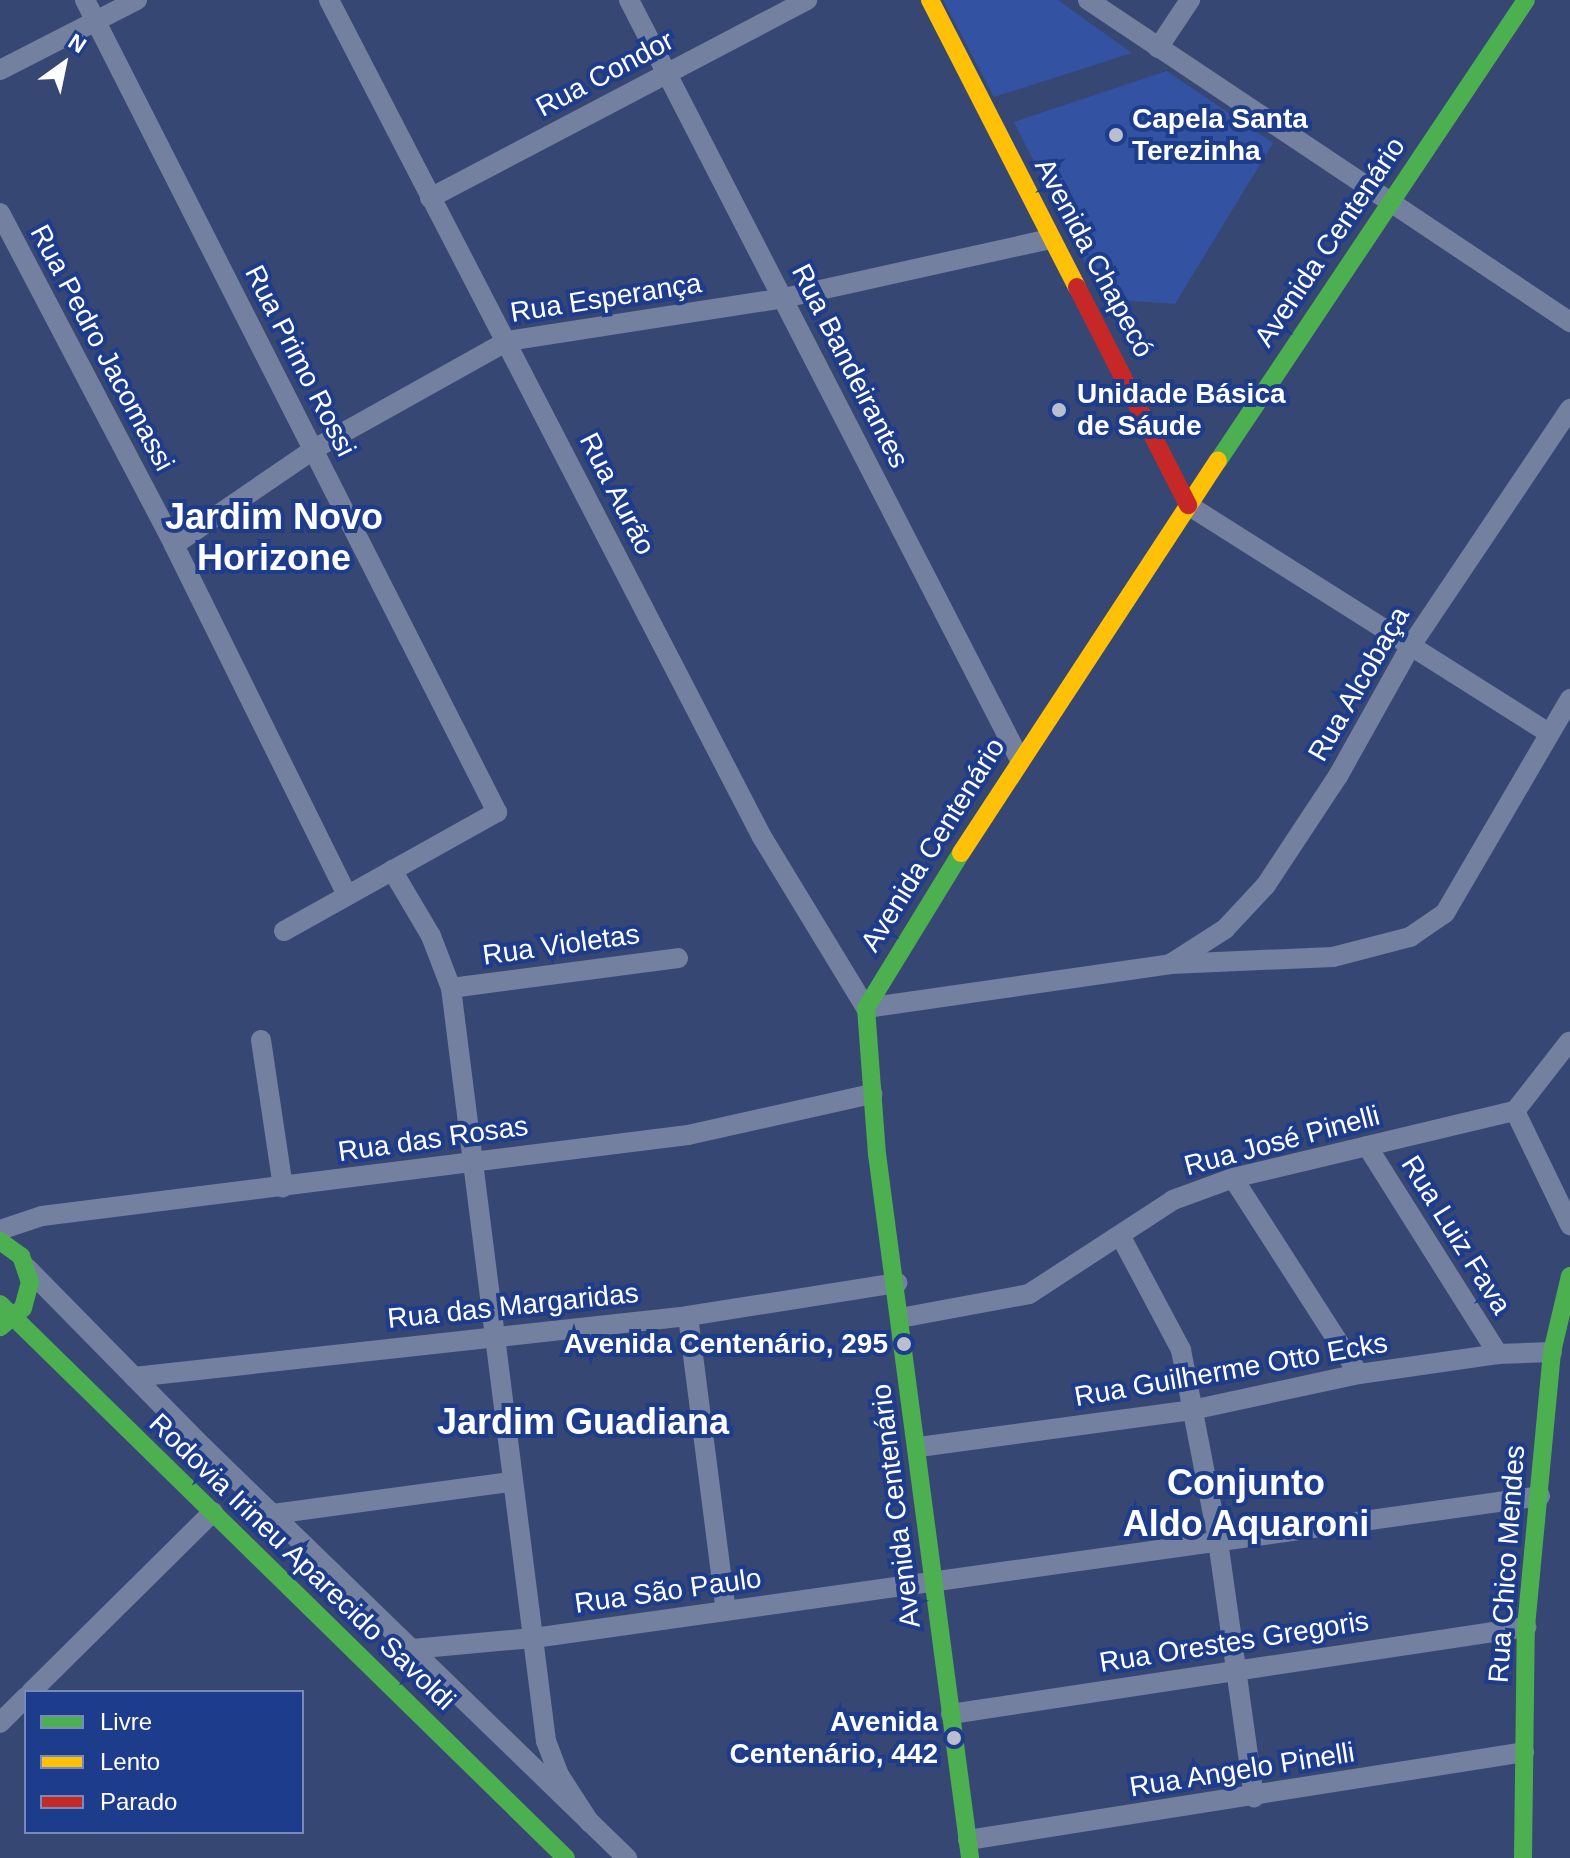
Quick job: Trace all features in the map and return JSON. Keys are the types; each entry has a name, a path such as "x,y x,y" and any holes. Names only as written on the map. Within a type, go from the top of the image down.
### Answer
{"street":[{"name":"Rua Primo Rossi","path":"85,0 497,812 392,870"},
{"path":"0,70 137,0"},
{"name":"Rua Aurão","path":"329,0 762,837 866,1008"},
{"name":"Rua Bandeirantes","path":"629,0 1019,758"},
{"name":"Rua Condor","path":"430,198 807,0"},
{"name":"Avenida Chapecó","path":"930,0 1050,239 1103,332 1188,505"},
{"path":"1088,0 1570,322"},
{"path":"1158,48 1190,0"},
{"name":"Avenida Centenário","path":"969,1849 931,1580 919,1447 872,1094 866,1008 1019,758 1526,0"},
{"name":"Rua Pedro Jacomassi","path":"0,213 174,545 347,895"},
{"name":"Rua Esperança","path":"174,545 314,449 507,341 784,298 1050,239"},
{"name":"Rua Alcobaça","path":"1171,964 1225,929 1266,885 1338,776 1410,647 1570,409"},
{"path":"1188,505 1549,733"},
{"path":"866,1008 1171,964 1333,957 1410,937 1445,913 1570,699"},
{"path":"284,931 392,870 431,936 451,988 546,1741 559,1775 590,1823"},
{"name":"Rua Violetas","path":"451,988 678,958"},
{"path":"261,1040 283,1187"},
{"path":"1569,1042 1515,1111 1570,1225"},
{"name":"Rua das Rosas","path":"0,1230 42,1216 688,1135 872,1094"},
{"name":"Rua José Pinelli","path":"900,1318 1029,1294 1121,1237 1173,1200 1233,1178 1515,1111"},
{"name":"Rua Luiz Fava","path":"1367,1146 1498,1354"},
{"path":"1233,1178 1359,1374"},
{"path":"1121,1237 1173,1329 1218,1541 1254,1797"},
{"path":"0,1241 273,1514 627,1858"},
{"path":"7,1322 28,1295 27,1268"},
{"name":"Rua Chico Mendes","path":"1523,1858 1526,1627 1552,1352 1570,1276"},
{"name":"Rua das Margaridas","path":"134,1377 688,1316 897,1283"},
{"name":"Rodovia Irineu Aparecido Savoldi","path":"0,1304 7,1322 213,1512 566,1858"},
{"path":"688,1316 726,1611"},
{"name":"Rua Guilherme Otto Ecks","path":"919,1447 1192,1410 1359,1374 1498,1354 1552,1352"},
{"path":"273,1514 511,1482"},
{"name":"Rua São Paulo","path":"412,1649 534,1638 1540,1496"},
{"path":"33,1690 213,1512"},
{"name":"Rua Orestes Gregoris","path":"951,1714 1526,1627"},
{"path":"0,1723 24,1699"},
{"name":"Rua Angelo Pinelli","path":"969,1849 1524,1752"}],"shaded area":[{"path":"943,0 1058,0 1132,53 994,97"},
{"path":"1167,71 1273,143 1175,304 1104,299 1014,122"}],"traffic: fast":[{"path":"1218,461 1526,0"},
{"path":"961,853 866,1008 877,1154 970,1858"},
{"path":"0,1241 21,1256 30,1282 23,1308 0,1327"},
{"path":"1523,1858 1526,1627 1552,1352 1570,1276"},
{"path":"0,1304 566,1858"}],"traffic: slow":[{"path":"930,0 1077,287"},
{"path":"961,853 1218,461"}],"traffic: jam":[{"path":"1077,287 1188,505"}],"place":[{"name":"Capela Santa Terezinha","path":"1116,135"},
{"name":"Unidade Básica de Sáude","path":"1059,410"},
{"name":"Avenida Centenário, 295","path":"904,1344"},
{"name":"Avenida Centenário, 442","path":"954,1738"}],"district":[{"name":"Jardim Novo Horizone","path":"274,536"},
{"name":"Jardim Guadiana","path":"583,1422"},
{"name":"Conjunto Aldo Aquaroni","path":"1246,1502"}]}
